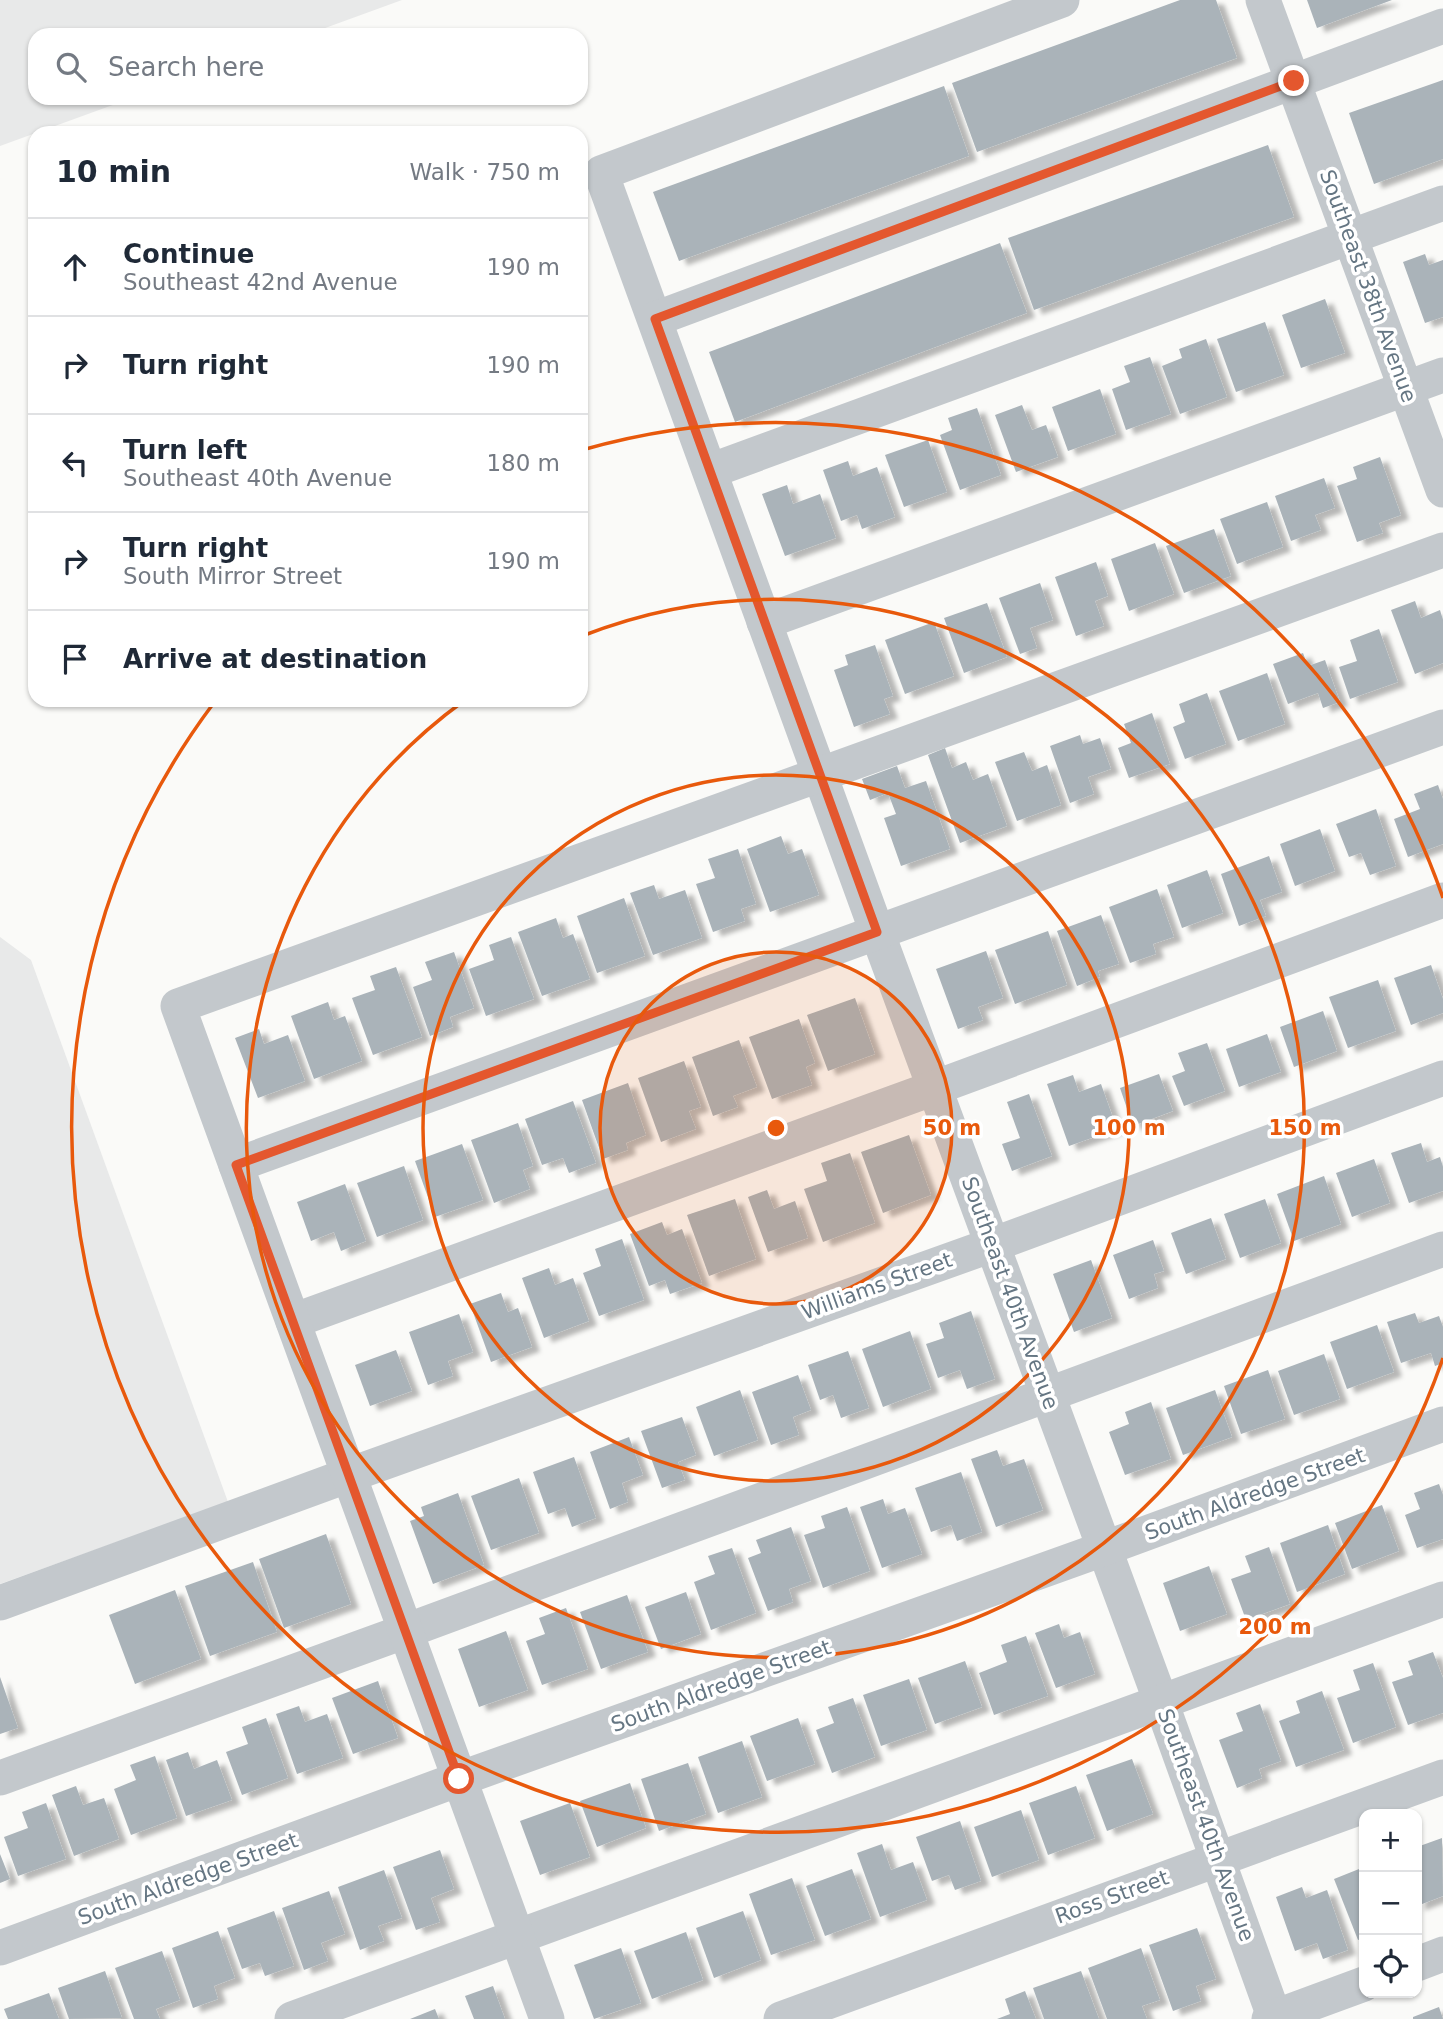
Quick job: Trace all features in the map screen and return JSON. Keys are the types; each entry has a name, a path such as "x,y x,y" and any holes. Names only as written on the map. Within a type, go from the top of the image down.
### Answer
{"street":[{"name":"Southeast 40th Avenue","path":"1062,0 601,173 1161,1702 1273,2018"},
{"name":"Southeast 38th Avenue","path":"1264,0 1443,490"},
{"path":"655,319 1443,26"},
{"path":"710,471 1443,203"},
{"path":"764,622 1443,375"},
{"path":"547,2019 178,1006 1443,550"},
{"path":"236,1165 1443,727"},
{"path":"293,1321 1443,900"},
{"name":"Williams Street","path":"0,1603 992,1245 1443,1078"},
{"path":"0,1778 1443,1249"},
{"name":"South Aldredge Street","path":"0,1948 459,1779 1103,1549 1443,1424"},
{"path":"292,2019 1443,1599"},
{"name":"Ross Street","path":"782,2019 1443,1777"},
{"path":"1422,1962 1443,1954"},
{"path":"1273,2018 1359,1986"}],"shaded area":[{"path":"0,0 402,0 325,28 28,28 28,105 113,105 55,126 28,126 28,136 0,146"},
{"path":"0,937 31,960 228,1502 0,1584"}],"building":[{"path":"1180,0 1216,0 1237,58 977,152 952,83"},
{"path":"1307,0 1392,0 1317,28"},
{"path":"1443,80 1443,159 1374,184 1349,113"},
{"path":"944,86 969,156 679,261 653,192"},
{"path":"1268,145 1294,217 1034,310 1008,238"},
{"path":"1000,243 1027,313 735,422 709,352"},
{"path":"1425,254 1429,265 1443,260 1443,317 1425,323 1403,262"},
{"path":"1325,299 1345,353 1301,368 1282,315"},
{"path":"1265,322 1284,375 1236,392 1217,339"},
{"path":"1206,339 1227,397 1180,414 1162,366 1182,358 1179,349"},
{"path":"1150,357 1171,414 1126,430 1112,389 1130,382 1124,366"},
{"path":"1100,389 1116,434 1068,451 1052,407"},
{"path":"1022,405 1032,430 1046,425 1058,457 1016,472 995,415"},
{"path":"977,408 1001,475 960,490 940,435 952,430 948,418"},
{"path":"928,440 947,492 904,507 885,455"},
{"path":"1380,457 1401,515 1379,523 1383,533 1357,542 1337,486 1357,479 1353,467"},
{"path":"848,461 853,476 877,467 895,517 862,529 857,515 841,521 823,470"},
{"path":"1324,478 1335,508 1315,515 1321,530 1291,541 1275,496"},
{"path":"787,485 793,504 820,494 836,538 785,556 762,494"},
{"path":"1267,502 1283,547 1237,564 1220,519"},
{"path":"1214,529 1231,576 1184,593 1166,546"},
{"path":"1155,543 1174,594 1129,611 1111,559"},
{"path":"1096,562 1108,596 1095,601 1104,626 1076,636 1055,577"},
{"path":"1040,583 1053,620 1030,628 1037,648 1020,654 999,598"},
{"path":"1415,601 1421,618 1440,610 1443,620 1443,663 1415,674 1391,610"},
{"path":"987,603 1007,657 964,673 944,618"},
{"path":"934,622 954,676 905,694 885,640"},
{"path":"1379,629 1398,682 1350,699 1339,667 1357,661 1350,640"},
{"path":"875,645 893,696 884,699 890,714 854,727 834,670 848,665 845,655"},
{"path":"1303,653 1308,666 1325,660 1340,702 1323,708 1318,693 1288,704 1273,664"},
{"path":"1267,673 1285,724 1238,741 1219,691"},
{"path":"1207,693 1226,744 1185,759 1173,727 1185,722 1179,704"},
{"path":"1152,713 1170,764 1129,778 1118,748 1131,743 1124,724"},
{"path":"1080,735 1083,744 1100,738 1111,769 1088,777 1094,794 1070,803 1050,746"},
{"path":"945,748 952,768 966,762 973,780 988,774 1007,826 960,843 928,755"},
{"path":"1024,752 1032,771 1047,765 1061,805 1017,821 995,762"},
{"path":"897,766 905,788 926,781 950,849 901,866 884,818 896,814 888,793 870,800 862,779"},
{"path":"1438,785 1443,799 1443,844 1408,857 1394,819 1420,809 1414,794"},
{"path":"1376,809 1396,866 1370,875 1361,853 1349,857 1336,824"},
{"path":"1320,829 1335,871 1295,886 1280,844"},
{"path":"781,836 788,854 802,849 819,895 770,912 747,849"},
{"path":"738,849 756,904 741,909 745,921 713,932 696,884 715,878 708,859"},
{"path":"1269,856 1282,892 1260,900 1266,916 1239,926 1221,874"},
{"path":"1207,870 1223,913 1182,928 1167,885"},
{"path":"654,885 659,899 685,890 702,938 653,955 630,893"},
{"path":"1157,889 1174,937 1153,944 1156,954 1130,963 1109,907"},
{"path":"624,898 645,956 597,973 577,916"},
{"path":"1101,915 1119,964 1098,971 1100,977 1077,986 1057,931"},
{"path":"556,918 563,938 573,934 590,979 542,996 518,932"},
{"path":"1048,931 1067,985 1015,1004 995,950"},
{"path":"511,937 534,999 486,1016 469,969 494,960 489,945"},
{"path":"986,951 1003,998 978,1007 983,1020 958,1029 936,969"},
{"path":"454,952 474,1008 450,1017 453,1027 430,1036 413,987 432,980 425,962"},
{"path":"1431,965 1443,999 1443,1013 1411,1025 1394,978"},
{"path":"396,967 422,1037 373,1055 352,998 375,990 370,976"},
{"path":"1378,980 1396,1031 1348,1048 1329,997"},
{"path":"855,998 875,1054 828,1071 807,1015"},
{"path":"328,1002 334,1020 345,1016 362,1061 314,1079 291,1016"},
{"path":"1323,1011 1337,1051 1294,1067 1280,1027"},
{"path":"799,1019 815,1063 806,1067 812,1085 772,1099 749,1037"},
{"path":"259,1029 264,1044 288,1035 305,1081 258,1098 235,1038"},
{"path":"1267,1034 1281,1072 1239,1087 1226,1049"},
{"path":"739,1040 757,1087 733,1096 738,1107 713,1116 692,1057"},
{"path":"1207,1043 1225,1091 1184,1106 1172,1076 1185,1071 1178,1053"},
{"path":"684,1061 701,1107 689,1111 696,1129 661,1142 638,1078"},
{"path":"1159,1074 1173,1111 1133,1126 1120,1088"},
{"path":"1073,1075 1079,1092 1101,1084 1117,1129 1069,1146 1047,1084"},
{"path":"628,1083 646,1135 626,1143 628,1150 603,1159 582,1100"},
{"path":"1029,1094 1052,1156 1012,1171 1002,1144 1020,1138 1007,1102"},
{"path":"573,1101 596,1163 569,1173 563,1158 542,1165 525,1119"},
{"path":"518,1123 533,1166 523,1170 530,1189 494,1203 471,1140"},
{"path":"909,1135 931,1195 883,1213 861,1152"},
{"path":"1421,1143 1427,1162 1440,1157 1443,1167 1443,1191 1409,1203 1391,1153"},
{"path":"462,1144 483,1200 435,1217 415,1161"},
{"path":"850,1153 875,1223 823,1242 804,1189 827,1181 821,1163"},
{"path":"1374,1159 1390,1203 1352,1217 1336,1173"},
{"path":"404,1166 423,1220 377,1237 357,1183"},
{"path":"1324,1176 1341,1224 1294,1241 1277,1194"},
{"path":"345,1184 366,1241 341,1251 334,1232 311,1241 297,1202"},
{"path":"767,1190 774,1209 795,1201 808,1238 768,1252 748,1197"},
{"path":"735,1199 756,1259 709,1276 687,1215"},
{"path":"1265,1199 1281,1243 1240,1258 1224,1214"},
{"path":"1211,1218 1226,1259 1186,1274 1171,1233"},
{"path":"662,1222 667,1235 682,1229 702,1283 670,1294 665,1280 649,1286 630,1234"},
{"path":"622,1239 644,1300 599,1316 583,1273 601,1266 595,1249"},
{"path":"1153,1240 1164,1271 1154,1274 1158,1288 1129,1299 1113,1255"},
{"path":"1091,1260 1112,1318 1074,1332 1053,1274"},
{"path":"549,1268 555,1285 573,1278 589,1321 544,1338 522,1278"},
{"path":"501,1293 508,1312 518,1308 532,1347 491,1362 470,1304"},
{"path":"971,1311 995,1379 967,1389 960,1370 938,1378 926,1344 944,1338 939,1323"},
{"path":"1415,1313 1419,1323 1439,1316 1443,1327 1443,1363 1435,1366 1431,1353 1401,1363 1387,1322"},
{"path":"459,1314 473,1352 448,1361 453,1376 428,1385 409,1332"},
{"path":"1377,1325 1394,1372 1347,1389 1330,1342"},
{"path":"910,1331 931,1389 883,1407 862,1349"},
{"path":"396,1350 412,1391 370,1406 355,1365"},
{"path":"848,1351 869,1408 841,1418 833,1395 820,1400 808,1365"},
{"path":"1324,1354 1340,1399 1294,1415 1278,1371"},
{"path":"1268,1370 1285,1419 1241,1434 1224,1386"},
{"path":"798,1375 811,1410 793,1417 799,1435 771,1445 752,1392"},
{"path":"740,1390 758,1440 714,1456 696,1407"},
{"path":"1215,1390 1232,1437 1183,1455 1166,1408"},
{"path":"1151,1402 1171,1459 1125,1475 1109,1432 1129,1424 1125,1412"},
{"path":"682,1417 696,1455 678,1462 685,1480 662,1488 641,1431"},
{"path":"629,1437 643,1475 622,1483 628,1502 610,1509 590,1452"},
{"path":"997,1450 1003,1466 1024,1459 1043,1510 996,1527 971,1459"},
{"path":"574,1457 596,1518 572,1527 565,1508 548,1514 533,1472"},
{"path":"961,1472 982,1532 957,1541 951,1525 931,1532 915,1488"},
{"path":"519,1478 539,1533 491,1550 471,1496"},
{"path":"1439,1484 1443,1495 1443,1539 1417,1548 1405,1515 1420,1509 1414,1493"},
{"path":"458,1493 484,1565 433,1584 410,1521 424,1516 421,1507"},
{"path":"883,1499 888,1514 905,1508 922,1554 882,1568 860,1507"},
{"path":"1382,1505 1399,1551 1352,1569 1335,1523"},
{"path":"847,1507 870,1571 823,1588 804,1535 825,1528 821,1516"},
{"path":"1328,1525 1345,1574 1297,1592 1280,1543"},
{"path":"791,1527 811,1581 789,1589 793,1602 768,1611 748,1558 761,1553 756,1540"},
{"path":"326,1534 351,1604 284,1628 259,1559"},
{"path":"1269,1547 1290,1604 1246,1620 1231,1579 1251,1572 1245,1556"},
{"path":"732,1548 756,1613 711,1630 694,1582 715,1574 708,1556"},
{"path":"253,1562 277,1632 210,1656 185,1586"},
{"path":"1209,1566 1227,1614 1180,1631 1163,1583"},
{"path":"175,1590 201,1659 135,1684 109,1615"},
{"path":"686,1592 701,1634 661,1649 645,1607"},
{"path":"627,1595 648,1652 601,1669 580,1612"},
{"path":"566,1608 588,1669 542,1685 526,1641 545,1634 539,1618"},
{"path":"1059,1624 1064,1638 1080,1632 1095,1674 1056,1688 1035,1633"},
{"path":"506,1631 528,1690 479,1707 458,1649"},
{"path":"1026,1636 1048,1696 994,1715 979,1673 1007,1662 1001,1645"},
{"path":"1433,1652 1443,1678 1443,1713 1408,1725 1392,1682 1413,1675 1408,1661"},
{"path":"965,1661 982,1707 935,1724 918,1678"},
{"path":"1373,1663 1396,1727 1353,1743 1337,1698 1360,1690 1353,1670"},
{"path":"0,1677 18,1728 0,1734"},
{"path":"909,1679 927,1730 881,1746 863,1695"},
{"path":"378,1681 398,1738 353,1754 332,1698"},
{"path":"1322,1691 1344,1750 1296,1767 1279,1721 1300,1713 1296,1701"},
{"path":"853,1698 875,1757 832,1773 816,1730 834,1723 828,1707"},
{"path":"1260,1704 1281,1761 1259,1769 1262,1778 1237,1788 1219,1740 1243,1731 1236,1713"},
{"path":"299,1706 305,1722 327,1714 343,1758 297,1774 276,1714"},
{"path":"266,1718 288,1778 242,1795 226,1752 248,1744 242,1727"},
{"path":"798,1718 815,1764 767,1781 750,1736"},
{"path":"742,1741 762,1797 718,1813 698,1757"},
{"path":"188,1752 194,1769 217,1760 232,1800 186,1816 166,1760"},
{"path":"155,1756 177,1818 131,1835 114,1789 136,1780 130,1765"},
{"path":"1132,1759 1153,1814 1107,1831 1086,1775"},
{"path":"688,1763 706,1814 659,1831 641,1779"},
{"path":"630,1783 646,1828 597,1847 580,1801"},
{"path":"76,1786 83,1805 104,1798 119,1839 74,1856 52,1795"},
{"path":"1076,1786 1095,1838 1048,1855 1029,1803"},
{"path":"46,1803 66,1859 18,1876 4,1837 28,1828 22,1812"},
{"path":"570,1803 590,1857 540,1875 520,1821"},
{"path":"1021,1810 1039,1860 992,1877 974,1827"},
{"path":"960,1821 981,1881 955,1890 949,1875 932,1881 916,1837"},
{"path":"1442,1838 1443,1896 1422,1904 1422,1872 1422,1845"},
{"path":"882,1844 891,1870 913,1862 927,1900 880,1917 857,1853"},
{"path":"440,1850 454,1889 431,1898 440,1922 416,1930 393,1867"},
{"path":"0,1854 10,1879 0,1883"},
{"path":"852,1869 871,1919 825,1936 806,1886"},
{"path":"1359,1869 1359,1940 1358,1940 1334,1879"},
{"path":"384,1870 402,1918 378,1926 384,1941 360,1950 338,1887"},
{"path":"792,1878 815,1940 771,1955 749,1894"},
{"path":"1302,1887 1306,1898 1327,1890 1348,1950 1323,1959 1317,1943 1295,1951 1276,1897"},
{"path":"329,1891 345,1934 321,1943 328,1961 304,1970 282,1908"},
{"path":"274,1911 294,1966 265,1976 260,1963 242,1969 227,1928"},
{"path":"743,1911 761,1960 714,1978 696,1928"},
{"path":"1197,1928 1216,1979 1196,1986 1201,2001 1173,2011 1149,1945"},
{"path":"218,1931 235,1978 214,1986 218,1999 193,2008 172,1948"},
{"path":"686,1932 703,1980 652,1999 634,1951"},
{"path":"621,1948 641,2003 594,2019 574,1965"},
{"path":"1141,1948 1160,2000 1142,2006 1147,2019 1107,2019 1088,1968"},
{"path":"162,1951 180,2000 156,2009 160,2019 134,2019 115,1968"},
{"path":"105,1971 122,2018 69,2019 58,1988"},
{"path":"1081,1971 1099,2019 1044,2019 1033,1988"},
{"path":"493,1986 505,2019 474,2019 465,1996"},
{"path":"1025,1991 1036,2019 997,2019 1010,2014 1005,1999"},
{"path":"49,1993 59,2019 8,2019 4,2009"},
{"path":"1439,2007 1443,2019 1413,2019 1413,2017"},
{"path":"435,2009 439,2019 410,2019"}],"route":[{"path":"459,1779 236,1165 877,932 655,319 1294,81"}]}
